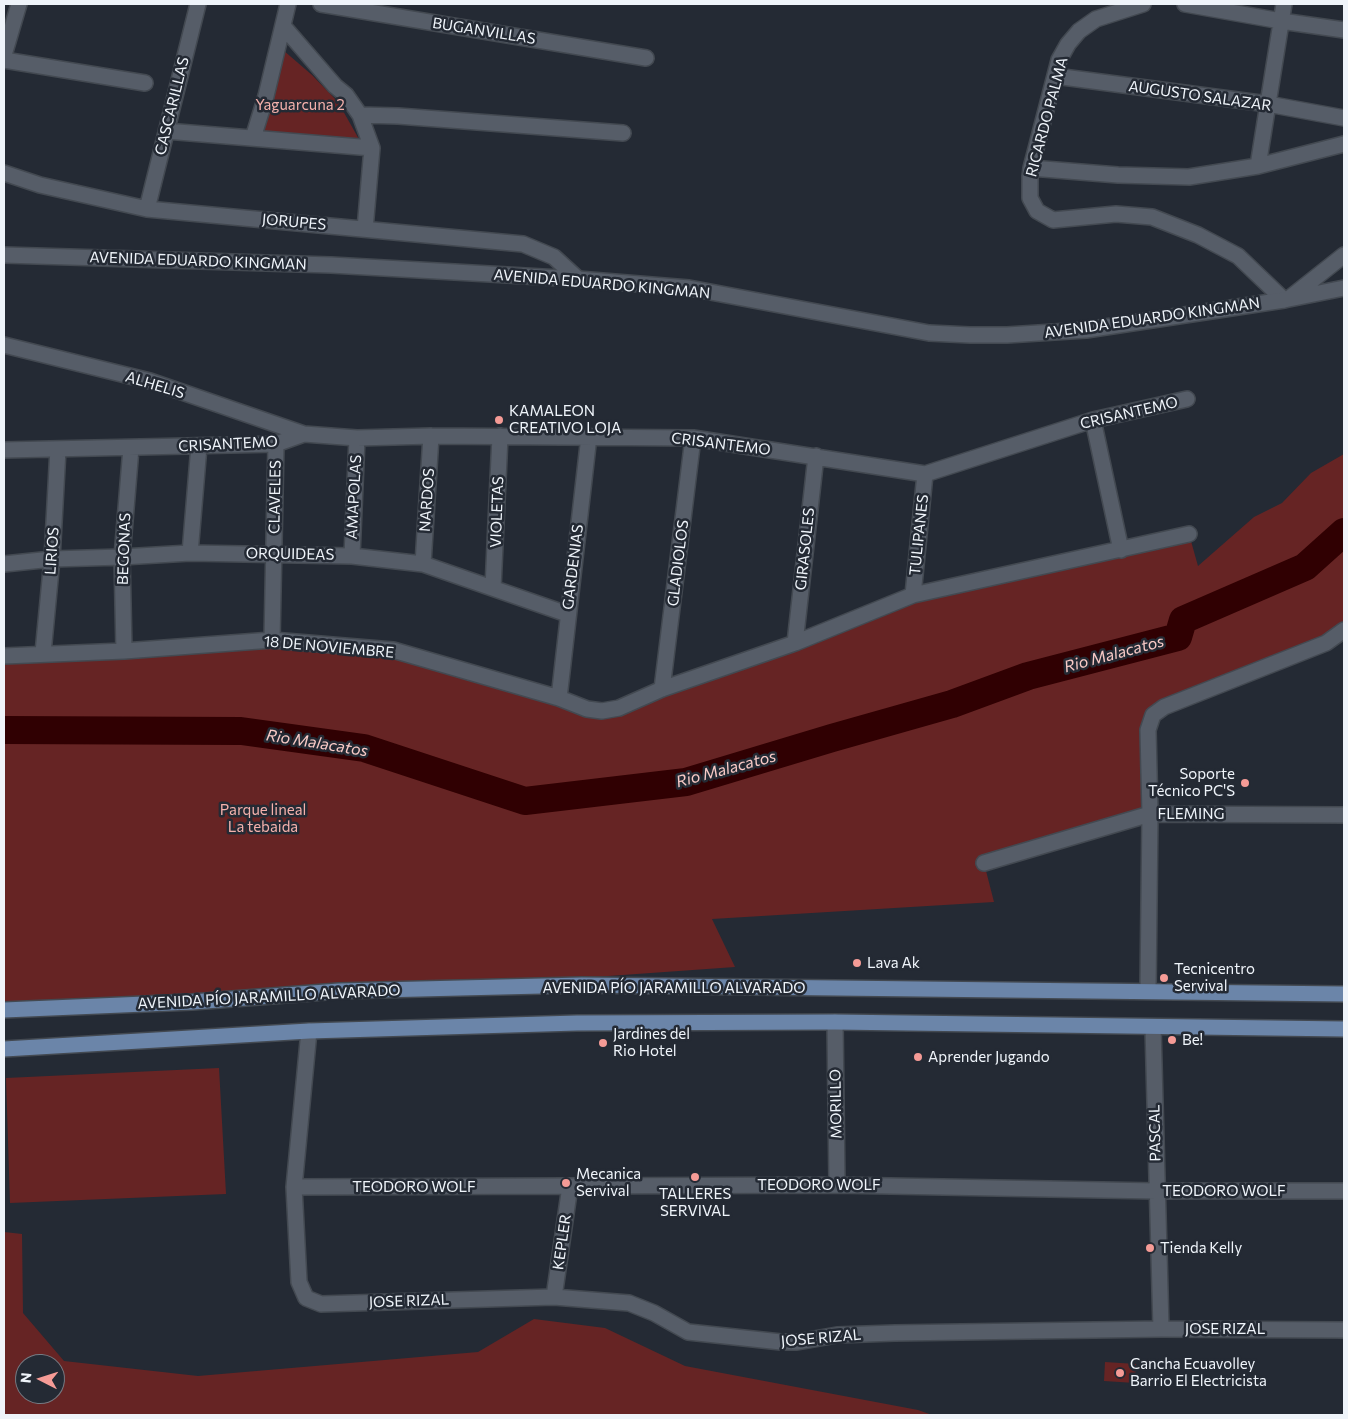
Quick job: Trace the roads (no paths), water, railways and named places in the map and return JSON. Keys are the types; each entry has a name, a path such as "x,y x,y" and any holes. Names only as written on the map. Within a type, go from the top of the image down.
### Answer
{"main road":[{"name":"AVENIDA PÍO JARAMILLO ALVARADO","path":"4,1010 192,1002 339,991 573,986 1148,990 1344,994"},
{"path":"4,1048 309,1031 577,1023 835,1022 1344,1029"}],"street":[{"path":"4,55 19,4"},
{"name":"CASCARILLAS","path":"147,209 198,4"},
{"path":"253,138 288,4"},
{"name":"BUGANVILLAS","path":"321,4 646,58"},
{"name":"RICARDO PALMA","path":"1143,4 1096,19 1079,30 1068,44 1059,60 1031,168 1030,198 1037,211 1054,220 1116,214 1152,217 1198,235 1238,256 1287,299"},
{"path":"1185,4 1344,30"},
{"path":"1258,166 1284,4"},
{"path":"283,26 335,86 346,95 360,115 372,148 364,229"},
{"path":"4,60 145,83"},
{"name":"AUGUSTO SALAZAR","path":"1055,76 1268,104 1344,118"},
{"path":"360,115 398,116 623,133"},
{"path":"166,131 372,148"},
{"path":"1031,168 1118,175 1189,177 1258,166 1344,144"},
{"name":"JORUPES","path":"4,173 40,185 147,209 523,244 554,257 578,279"},
{"name":"AVENIDA EDUARDO KINGMAN","path":"4,255 330,265 578,279 689,288 929,333 1007,336 1086,330 1287,299 1344,288"},
{"path":"1287,299 1344,255"},
{"name":"ALHELIS","path":"4,345 150,381 304,434"},
{"name":"CRISANTEMO","path":"4,450 276,444 304,434 357,438 589,436 693,438 924,474 1093,420 1187,399"},
{"path":"1093,420 1121,550"},
{"name":"NARDOS","path":"423,564 431,436"},
{"name":"VIOLETAS","path":"493,588 500,436"},
{"name":"GARDENIAS","path":"559,698 567,614 589,436"},
{"name":"AMAPOLAS","path":"352,556 357,438"},
{"name":"GLADIOLOS","path":"662,689 693,438"},
{"name":"CLAVELES","path":"272,640 276,444"},
{"path":"190,553 199,446"},
{"name":"BEGONAS","path":"124,651 122,557 131,448"},
{"name":"LIRIOS","path":"43,653 52,559 58,449"},
{"name":"GIRASOLES","path":"795,643 816,456"},
{"name":"TULIPANES","path":"913,595 924,474"},
{"name":"18 DE NOVIEMBRE","path":"4,656 124,651 272,640 393,650 559,698 586,709 602,711 618,708 662,689 795,643 913,595 1190,534"},
{"name":"ORQUIDEAS","path":"4,564 52,559 190,553 275,553 352,556 423,564 567,614"},
{"path":"1148,990 1150,814 1148,730 1153,715 1164,707 1326,643 1344,630"},
{"path":"1326,643 1344,643"},
{"name":"FLEMING","path":"984,863 1150,814 1344,815"},
{"name":"MORILLO","path":"835,1022 837,1185"},
{"name":"PASCAL","path":"1153,1027 1156,1191 1162,1329"},
{"path":"294,1187 309,1031"},
{"name":"TEODORO WOLF","path":"294,1187 837,1185 1156,1191 1344,1191"},
{"name":"KEPLER","path":"554,1297 570,1186"},
{"name":"JOSE RIZAL","path":"294,1187 299,1282 306,1298 320,1304 554,1297 629,1303 654,1313 688,1332 780,1342 797,1342 837,1335 1162,1329 1344,1330"}],"waterway":[{"name":"Rio Malacatos","path":"4,730 241,731 364,748 525,801 686,782 952,704 1028,676 1178,637 1183,620 1305,567 1344,532"}],"place":[{"name":"KAMALEON CREATIVO LOJA","path":"499,420"},
{"name":"Soporte Técnico PC'S","path":"1245,783"},
{"name":"Lava Ak","path":"857,963"},
{"name":"Tecnicentro Servival","path":"1164,978"},
{"name":"Be!","path":"1172,1040"},
{"name":"Jardines del Rio Hotel","path":"603,1043"},
{"name":"Aprender Jugando","path":"918,1057"},
{"name":"TALLERES SERVIVAL","path":"695,1177"},
{"name":"Mecanica Servival","path":"566,1183"},
{"name":"Tienda Kelly","path":"1150,1248"},
{"name":"Cancha Ecuavolley Barrio El Electricista","path":"1120,1373"}],"park label":[{"name":"Yaguarcuna 2","path":"300,105"},
{"name":"Parque lineal La tebaida","path":"263,818"}]}
